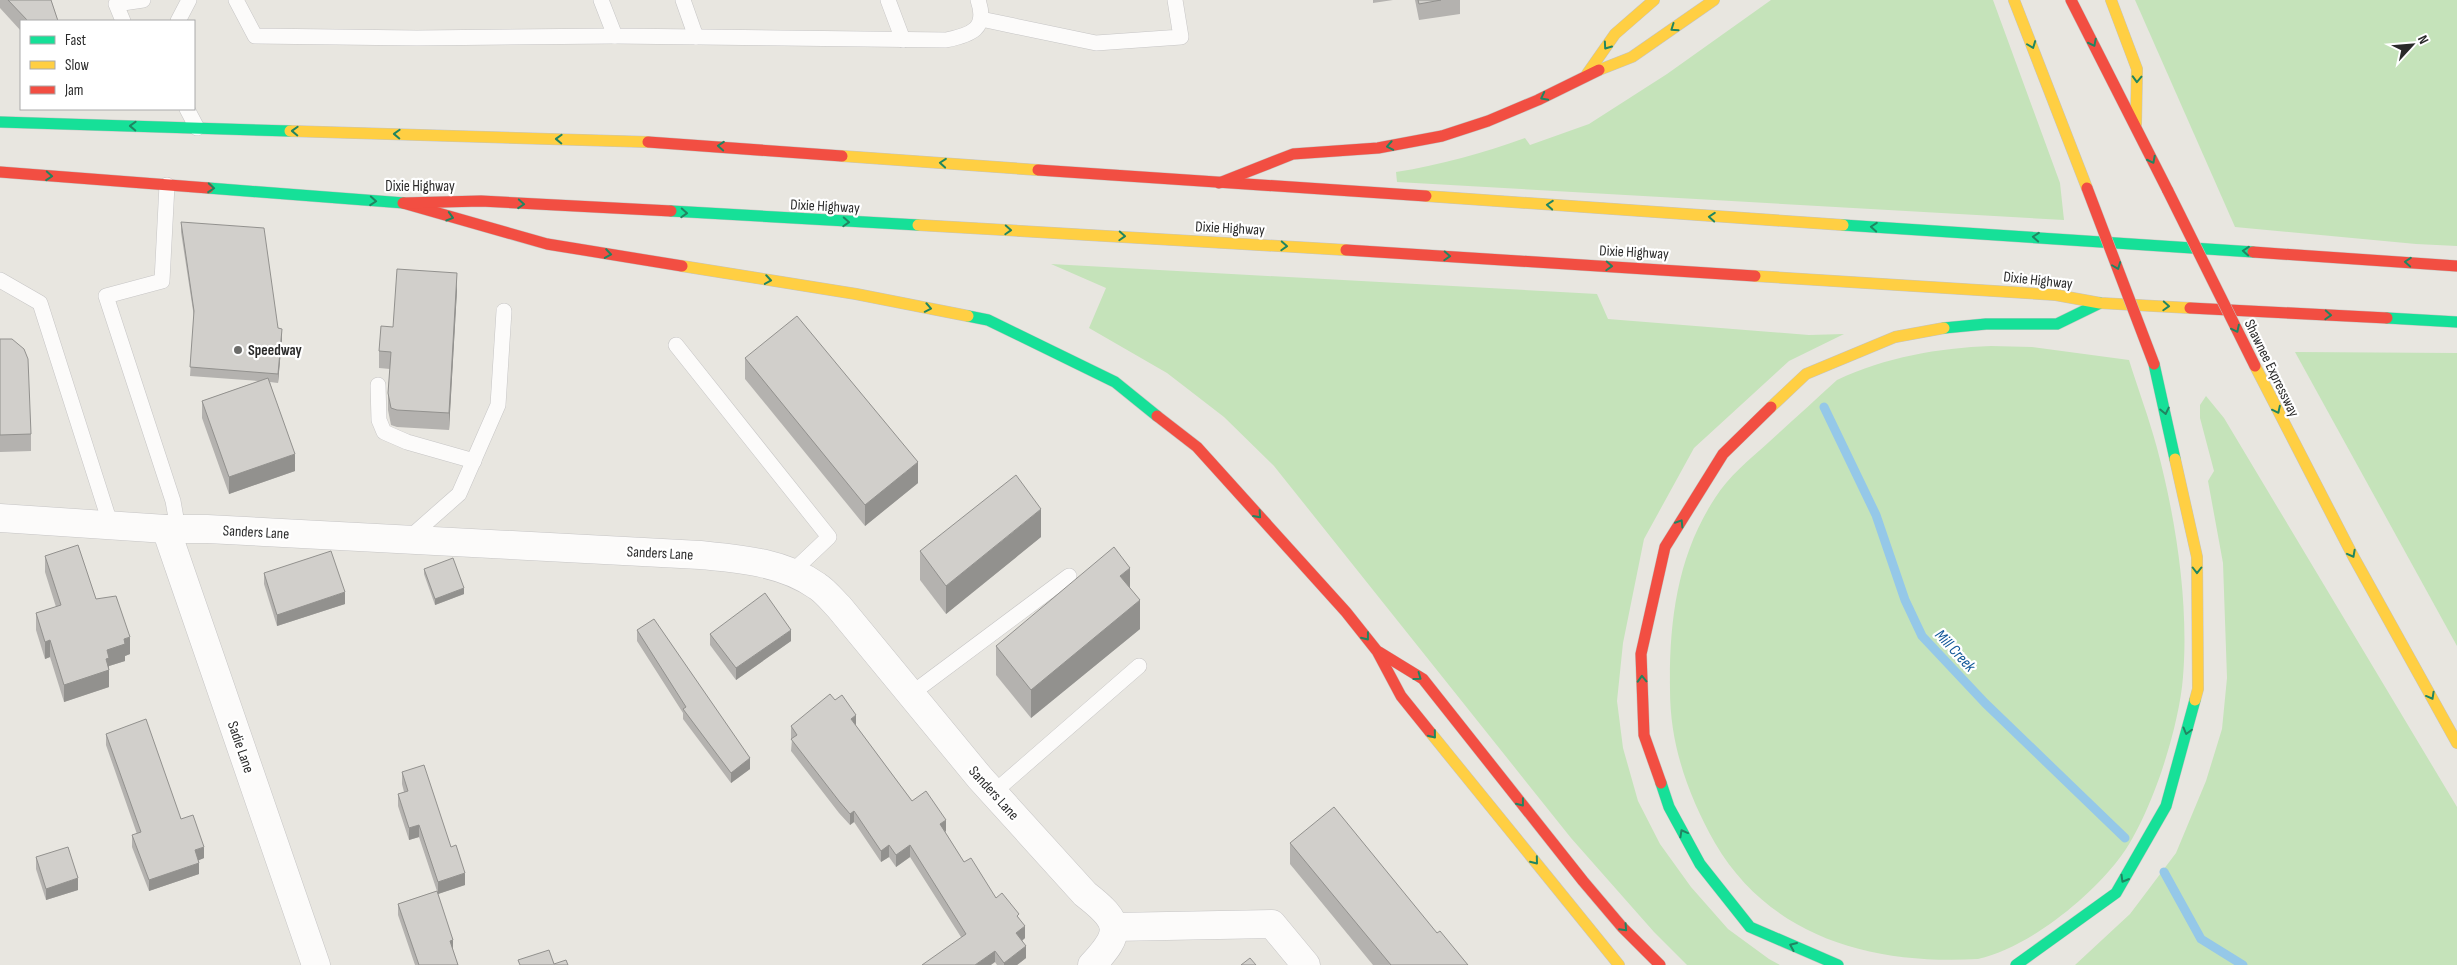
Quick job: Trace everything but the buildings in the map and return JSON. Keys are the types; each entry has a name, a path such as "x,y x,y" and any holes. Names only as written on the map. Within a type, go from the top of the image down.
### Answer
{"main road":[{"path":"1587,74 1616,34 1654,0"},
{"path":"1220,183 1293,154 1378,148 1442,136 1488,121 1538,100 1587,74 1632,57 1714,0"},
{"path":"2014,0 2088,188 2154,364 2197,557 2198,689 2166,806 2116,892 2016,965"},
{"name":"Shawnee Expressway","path":"2071,0 2299,456 2457,743"},
{"path":"2111,0 2137,69 2136,128"},
{"path":"0,122 677,142 1220,183 2457,266"},
{"name":"Dixie Highway","path":"0,172 403,203 481,201 1074,233 2036,294 2100,303 2457,322"},
{"path":"403,203 547,244 856,294 988,320 1115,382 1197,447 1346,612 1377,651 1401,696 1619,965"},
{"path":"1838,965 1750,927 1700,864 1669,807 1644,735 1641,654 1665,547 1723,454 1806,374 1895,337 1938,328 1967,325 2057,324 2100,303"},
{"path":"1377,651 1423,679 1583,881 1622,927 1660,965"}],"street":[{"name":"Sanders Lane","path":"0,518 111,526 700,555 746,560 792,572 817,586 839,607 993,793 1085,894 1105,909 1114,928"},
{"name":"Sadie Lane","path":"172,529 316,965"},
{"path":"1092,965 1108,948 1114,937 1114,928 1272,924 1306,965"}],"lane":[{"path":"114,2 143,0"},
{"path":"178,20 188,0"},
{"path":"236,0 256,36 426,38 615,36 903,40 946,40 966,36 979,26 983,13 978,0"},
{"path":"601,0 615,36"},
{"path":"683,0 696,37"},
{"path":"888,0 903,40"},
{"path":"981,19 1096,43 1181,37 1175,0"},
{"path":"114,2 123,20"},
{"path":"114,2 130,20"},
{"path":"90,125 102,110"},
{"path":"187,110 196,128"},
{"path":"167,185 162,281 106,296 172,501 172,529"},
{"path":"0,280 40,303 111,526"},
{"path":"407,540 459,494 498,405 504,311"},
{"path":"676,345 829,537 792,572"},
{"path":"378,385 379,420 384,432 407,442 474,461"},
{"path":"911,694 1069,576"},
{"path":"993,793 1139,666"}],"green space":[{"path":"1771,0 1993,0 2060,183 2064,220 1397,182 1396,172 1462,158 1525,138 1530,145 1589,124 1667,74"},
{"path":"2135,0 2457,0 2457,246 2416,244 2235,227"},
{"path":"1051,264 1597,294 1608,319 1809,335 1844,334 1789,361 1694,448 1644,539 1623,643 1617,701 1623,748 1638,801 1660,844 1691,887 1728,929 1780,965 1687,965 1654,932 1571,838 1274,466 1224,417 1167,373 1089,328 1106,288"},
{"path":"1991,346 2032,347 2129,360 2157,448 2175,532 2184,620 2183,677 2180,698 2169,748 2160,775 2128,847 2102,879 2071,908 2053,922 2016,945 1978,959 1938,960 1900,957 1862,950 1827,938 1794,923 1764,902 1738,875 1715,843 1689,788 1682,769 1673,730 1670,665 1674,615 1684,566 1692,543 1702,520 1715,498 1740,468 1837,380 1874,365 1912,355 1951,349"},
{"path":"2295,352 2457,353 2457,646"},
{"path":"2206,396 2224,418 2457,807 2457,965 2075,965 2130,914 2176,853 2206,781 2222,729 2227,678 2223,563 2208,481 2214,471 2200,418 2200,405"}],"waterway":[{"name":"Mill Creek","path":"1824,407 1876,515 1905,600 1922,636 1985,703 2125,838"},
{"name":"Mill Creek","path":"2164,872 2201,939 2243,965"}],"traffic: fast":[{"path":"0,122 290,131"},
{"path":"208,188 404,203"},
{"path":"671,211 918,225"},
{"path":"1843,225 2253,252"},
{"path":"1944,328 1986,324 2057,324 2100,303"},
{"path":"968,316 988,320 1115,382 1157,416"},
{"path":"2387,318 2457,322"},
{"path":"2154,364 2175,459"},
{"path":"2016,965 2116,893 2166,806 2195,700"},
{"path":"1661,783 1669,807 1700,864 1750,927 1838,965"}],"traffic: slow":[{"path":"1587,74 1615,34 1654,0"},
{"path":"1599,70 1632,57 1714,0"},
{"path":"2014,0 2087,188"},
{"path":"2111,0 2137,69 2136,124"},
{"path":"290,131 648,142"},
{"path":"842,156 1038,170"},
{"path":"1426,196 1843,225"},
{"path":"918,225 1346,250"},
{"path":"682,266 856,294 968,316"},
{"path":"1755,276 2056,295 2100,303 2190,308"},
{"path":"1771,407 1806,374 1895,337 1944,328"},
{"path":"2255,366 2353,556 2457,743"},
{"path":"2175,459 2197,557 2198,689 2195,700"},
{"path":"1430,732 1619,965"}],"traffic: jam":[{"path":"2071,0 2168,191"},
{"path":"1219,183 1293,154 1378,148 1442,136 1488,121 1538,100 1599,70"},
{"path":"648,142 842,156"},
{"path":"1038,170 1426,196"},
{"path":"0,172 208,188"},
{"path":"2087,188 2154,364"},
{"path":"2168,191 2255,366"},
{"path":"404,203 481,201 671,211"},
{"path":"403,203 547,244 682,266"},
{"path":"1346,250 1755,276"},
{"path":"2253,252 2457,266"},
{"path":"2190,308 2387,318"},
{"path":"1661,783 1644,735 1641,654 1665,547 1723,454 1771,407"},
{"path":"1157,416 1197,447 1346,612 1377,651 1401,696 1430,732"},
{"path":"1379,652 1423,679 1583,881 1622,927 1660,965"}],"place":[{"name":"Speedway","path":"238,350"}]}
